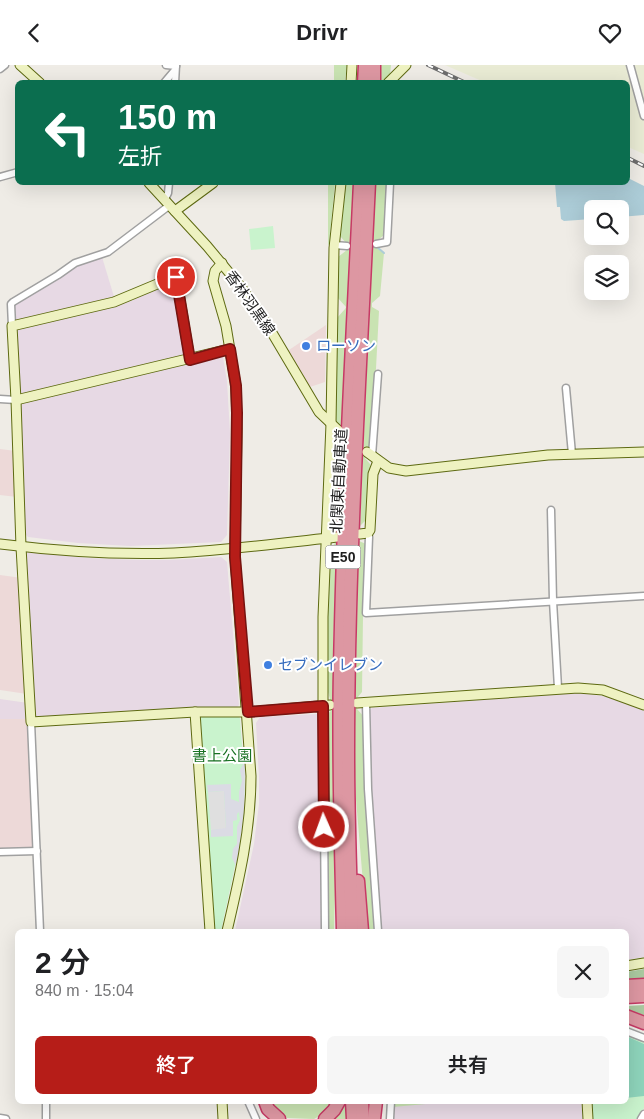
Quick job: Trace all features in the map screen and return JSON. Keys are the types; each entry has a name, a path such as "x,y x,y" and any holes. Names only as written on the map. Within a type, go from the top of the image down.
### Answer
{"highway":[{"path":"364,80 365,65"},
{"path":"374,65 374,80"},
{"name":"北関東自動車道","path":"343,929 339,754 340,672 343,542 360,185"},
{"name":"北関東自動車道","path":"352,929 348,754 352,561 369,185"},
{"path":"348,754 362,929"},
{"path":"629,986 644,985"},
{"path":"629,997 644,997"},
{"path":"629,1002 644,1001"},
{"path":"629,1017 644,1023"},
{"path":"260,1104 270,1119"},
{"path":"266,1104 279,1119"},
{"path":"325,1119 337,1104"},
{"path":"352,1104 354,1119"},
{"path":"362,1104 363,1119"},
{"path":"374,1119 376,1104"}],"street":[{"path":"0,69 5,65"},
{"path":"20,65 37,80"},
{"path":"166,65 176,67"},
{"path":"351,80 352,65"},
{"path":"391,80 406,65"},
{"path":"630,65 644,116"},
{"path":"166,80 176,67"},
{"path":"175,80 176,67"},
{"path":"0,177 15,173"},
{"name":"香林羽黒線","path":"151,185 222,263 241,287 268,326 319,412 339,431"},
{"path":"169,185 170,205"},
{"path":"40,929 32,722 21,547 16,400 10,305 75,263 108,252 170,205 210,185"},
{"path":"325,929 327,706 322,671 325,538 331,424 334,245 341,185"},
{"path":"376,244 387,242 390,185"},
{"path":"334,245 347,246"},
{"path":"222,263 215,271 212,281 222,312 236,386 235,548 251,776 250,817 242,865 227,929"},
{"path":"12,326 114,302 174,277 177,279 190,360"},
{"path":"0,399 16,400 230,349"},
{"path":"378,374 372,456 370,530 364,533 369,537 366,613 644,596"},
{"path":"566,388 572,453"},
{"path":"372,456 393,469 410,471 572,453 644,452"},
{"path":"550,510 558,689"},
{"path":"0,544 21,547 144,553 235,548 337,537"},
{"path":"378,929 362,703 578,688 603,690 644,705"},
{"path":"32,722 195,712 248,712 327,706"},
{"path":"195,712 210,929"},
{"path":"0,852 37,851"},
{"path":"629,966 644,963"},
{"path":"629,1032 644,1038"},
{"path":"46,1104 46,1119"},
{"path":"222,1104 223,1119"},
{"path":"249,1104 256,1119"},
{"path":"390,1119 391,1104"},
{"path":"587,1104 588,1119"},
{"path":"641,1119 644,1114"},
{"path":"0,1119 6,1119"}],"shaded area":[{"path":"102,257 115,300 14,322 13,305 76,266"},
{"path":"170,281 173,283 185,354 183,357 21,396 18,392 16,332 19,328 116,306 134,300"},
{"path":"326,325 325,382 307,388 286,352"},
{"path":"220,356 223,357 227,381 230,433 227,535 221,542 130,546 78,543 28,537 25,534 20,443 20,405 23,402"},
{"path":"0,449 16,451 17,497 0,495"},
{"path":"29,551 86,558 141,560 221,557 227,562 239,705 236,708 198,707 38,720 35,717 26,554"},
{"path":"0,575 22,578 27,694 0,690"},
{"path":"577,693 619,700 644,711 644,957 629,960 629,929 381,929 370,789 369,711 372,708"},
{"path":"0,699 28,703 28,719 0,719"},
{"path":"317,714 320,717 322,929 235,929 254,844 259,804 256,723 260,717"},
{"path":"0,719 28,719 34,846 31,849 0,849"},
{"path":"245,761 244,822 236,866 232,858 233,849 237,844 239,812 237,820 233,821 233,836 211,837 211,830 226,828 224,791 208,792 207,785 231,784 231,799 239,802 242,781 240,770"},
{"path":"224,791 226,829 211,830 208,792"},
{"path":"394,1104 581,1104 583,1119 393,1119"}],"green space":[{"path":"334,65 347,65 345,80 334,80"},
{"path":"381,65 391,65 390,75 384,80 380,80"},
{"path":"445,65 644,65 644,154 630,148 630,80 479,80"},
{"path":"328,185 335,185 329,245"},
{"path":"346,185 354,185 337,529 335,529 331,525 334,446 340,428 335,419 337,318 346,307 337,297 338,257 347,250 347,244 340,236"},
{"path":"375,185 387,185 385,234 377,241 377,248 384,253 380,296 372,303 372,307 379,311 372,445 369,450 367,449 365,458 370,464 368,518 360,526"},
{"path":"273,226 275,248 251,250 249,229"},
{"path":"359,541 366,544 362,692 357,698 357,709 364,717 366,789 376,929 367,929 356,799 354,745"},
{"path":"337,543 333,647 334,929 328,929 325,716 331,711 326,680 330,549"},
{"name":"書上公園","path":"235,715 240,718 244,778 243,814 221,929 213,929 199,716"},
{"path":"644,969 644,980 629,982 629,972"},
{"path":"644,1005 644,1018 629,1013 629,1006"},
{"path":"629,1034 644,1041 644,1108 638,1119 593,1119 592,1104 629,1104"},
{"path":"629,1037 644,1044 644,1096 629,1098"},
{"path":"272,1104 331,1104 323,1114 314,1119 287,1118 277,1111"},
{"path":"342,1104 346,1104 347,1119 332,1119"},
{"path":"394,1104 426,1104 393,1107"}],"water":[{"path":"630,179 644,186 644,215 629,216 629,200 584,200 584,220 564,221 561,219 560,207 557,207 555,185 630,185"}],"waterway":[{"path":"377,247 384,253"}],"railway":[{"path":"428,65 460,80"},
{"path":"630,159 644,166"}],"place":[{"name":"ローソン","path":"306,346"},
{"name":"セブンイレブン","path":"268,665"}],"route":[{"path":"176,277 190,360 230,349 236,386 237,413 235,548 248,712 323,706 322,774 324,827"}]}
